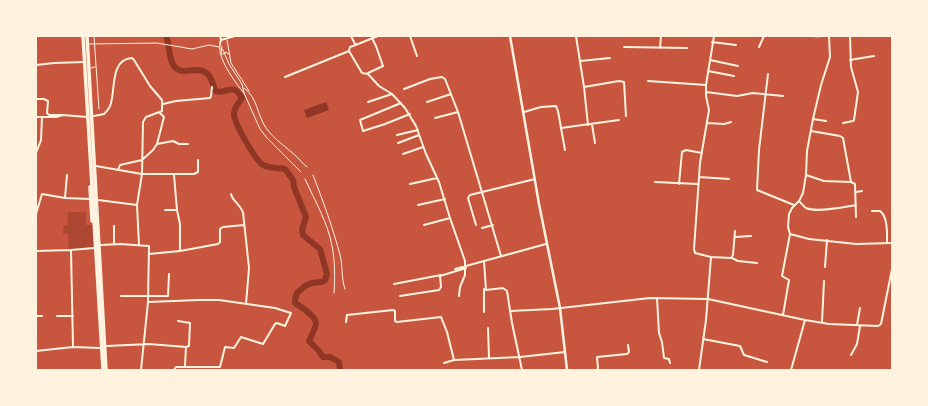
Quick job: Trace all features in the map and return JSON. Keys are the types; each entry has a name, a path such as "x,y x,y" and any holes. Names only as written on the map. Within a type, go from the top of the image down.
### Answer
{"main road":[{"path":"83,36 86,117 100,348 105,370"},
{"path":"83,36 105,370"},
{"path":"88,36 105,370"},
{"path":"88,36 107,346 105,370"}],"street":[{"path":"220,36 220,44"},
{"path":"221,40 226,37 235,36"},
{"path":"351,36 355,44"},
{"path":"378,36 355,44 350,47 350,51 362,73 368,74 379,86 392,94 401,103 410,114 418,130 437,178 466,267 459,296"},
{"path":"410,36 417,56"},
{"path":"510,36 546,244 560,308 567,370"},
{"path":"576,36 584,86 588,125"},
{"path":"660,48 661,36"},
{"path":"714,36 706,85 709,110 698,184 694,251 698,255 732,258 738,261 757,263"},
{"path":"759,47 764,36"},
{"path":"815,36 820,36"},
{"path":"783,315 789,280 782,276 790,234 788,230 788,218 794,205 799,201 803,193 806,175 807,151 813,119 820,85 830,57 829,36"},
{"path":"843,123 854,120 858,95 850,60 850,36"},
{"path":"368,73 381,67 383,64 372,38"},
{"path":"712,42 736,45"},
{"path":"624,47 686,48"},
{"path":"286,77 350,51"},
{"path":"850,60 874,56"},
{"path":"94,116 104,114 110,106 115,76 121,64 128,58 132,58 134,60 150,86 162,100 162,111 146,117 143,122 142,174 137,205 139,245"},
{"path":"580,61 610,58"},
{"path":"709,60 738,66"},
{"path":"36,65 54,62 84,62"},
{"path":"708,71 734,76"},
{"path":"768,74 757,190 794,205"},
{"path":"404,89 442,76 445,79 458,112 493,225 501,256"},
{"path":"584,86 619,81 624,82 626,116"},
{"path":"648,81 706,85"},
{"path":"163,104 176,100 210,98 212,87"},
{"path":"706,92 737,96 753,93 783,96"},
{"path":"368,102 392,94"},
{"path":"426,102 451,94"},
{"path":"36,99 44,99 48,101 47,113 49,115 86,117"},
{"path":"401,103 360,120 363,131 410,114"},
{"path":"523,112 541,107 556,106 565,150"},
{"path":"118,170 120,165 142,160 153,150 157,144 164,117 159,112"},
{"path":"435,118 458,112"},
{"path":"36,117 56,117 63,115"},
{"path":"36,153 41,140 42,117"},
{"path":"813,119 826,121"},
{"path":"561,128 619,120"},
{"path":"707,123 724,124 731,122"},
{"path":"592,124 595,143"},
{"path":"397,135 418,130"},
{"path":"811,131 837,135 843,138 851,182"},
{"path":"398,143 419,135"},
{"path":"157,144 173,141 179,144 188,144"},
{"path":"403,154 424,148"},
{"path":"679,184 682,152 686,150 702,153"},
{"path":"96,166 142,174 196,173 198,172 198,160"},
{"path":"174,174 177,210 180,222 180,251"},
{"path":"65,198 68,175"},
{"path":"806,175 824,181 851,182 855,184 856,218"},
{"path":"699,177 729,179"},
{"path":"410,184 437,178"},
{"path":"476,225 469,196 535,179"},
{"path":"655,182 698,184"},
{"path":"856,192 862,191"},
{"path":"36,214 42,194 65,198 91,199"},
{"path":"231,194 233,200 239,204 242,209 249,268 246,304"},
{"path":"418,205 444,199"},
{"path":"98,200 137,205"},
{"path":"799,201 806,208 814,209 830,209 856,205"},
{"path":"165,210 177,210"},
{"path":"872,211 880,211 884,214 888,243"},
{"path":"424,225 450,218"},
{"path":"149,254 180,251 218,244 220,242 220,229 223,227 244,225"},
{"path":"482,228 493,225"},
{"path":"114,226 114,245"},
{"path":"732,258 735,231"},
{"path":"790,234 856,244 892,243"},
{"path":"734,236 752,236"},
{"path":"825,267 827,240"},
{"path":"454,269 466,267 546,244"},
{"path":"101,245 149,246 148,302 141,370"},
{"path":"36,251 94,248"},
{"path":"70,250 73,347"},
{"path":"699,370 704,339 711,257"},
{"path":"484,261 486,290 503,288 507,291 522,370"},
{"path":"484,261 484,312"},
{"path":"394,284 460,271 466,267"},
{"path":"510,311 560,308 657,298 708,299 805,320 859,326 880,326 892,269"},
{"path":"121,296 168,296 169,274"},
{"path":"400,296 439,290 441,287 440,278 442,275"},
{"path":"822,322 824,281"},
{"path":"657,298 659,335 662,340 664,359 669,359 670,363"},
{"path":"148,302 209,300 275,308 291,314 285,326 275,324 263,344 241,337 234,348 224,347 220,367 185,366 176,367 174,370"},
{"path":"851,355 857,344 860,308"},
{"path":"346,322 347,315 393,310 395,311 396,322 441,317 447,332 454,360"},
{"path":"36,316 42,316"},
{"path":"57,316 73,316"},
{"path":"791,370 805,320"},
{"path":"178,321 190,322 189,346 186,348 185,366"},
{"path":"488,328 489,358"},
{"path":"704,339 740,346 744,355 768,362"},
{"path":"107,346 144,344 186,348"},
{"path":"597,370 597,357 627,354 629,352 628,345"},
{"path":"36,351 73,347 100,348"},
{"path":"444,363 454,360 520,357 565,352"}],"lane":[{"path":"94,36 99,109"},
{"path":"226,37 233,67 253,98 266,128 307,167"},
{"path":"89,44 157,43 192,49 209,45 219,47 223,50 229,64 242,84 244,93"},
{"path":"220,44 219,48 221,55 229,73 244,93 260,129 301,172"},
{"path":"221,55 225,52 229,54"},
{"path":"91,68 96,67"},
{"path":"243,87 249,91"},
{"path":"244,93 249,91"},
{"path":"313,175 328,215 341,258 342,281 345,290"},
{"path":"305,179 324,221 330,239 334,262 334,293"}],"shaded area":[{"path":"326,102 329,110 307,118 304,110"},
{"path":"68,212 86,212 86,225 92,225 93,247 69,249 68,234 63,234 64,225 67,225"}],"waterway":[{"path":"166,36 172,63 178,70 202,71 211,79 215,91 219,92 232,89 239,93 242,98 237,105 234,114 241,133 263,165 285,169 293,180 294,187 306,217 302,230 303,235 320,249 327,274 325,280 322,282 312,283 305,286 297,293 295,303 315,320 315,327 309,341 323,357 330,357 339,362 340,370"}]}
